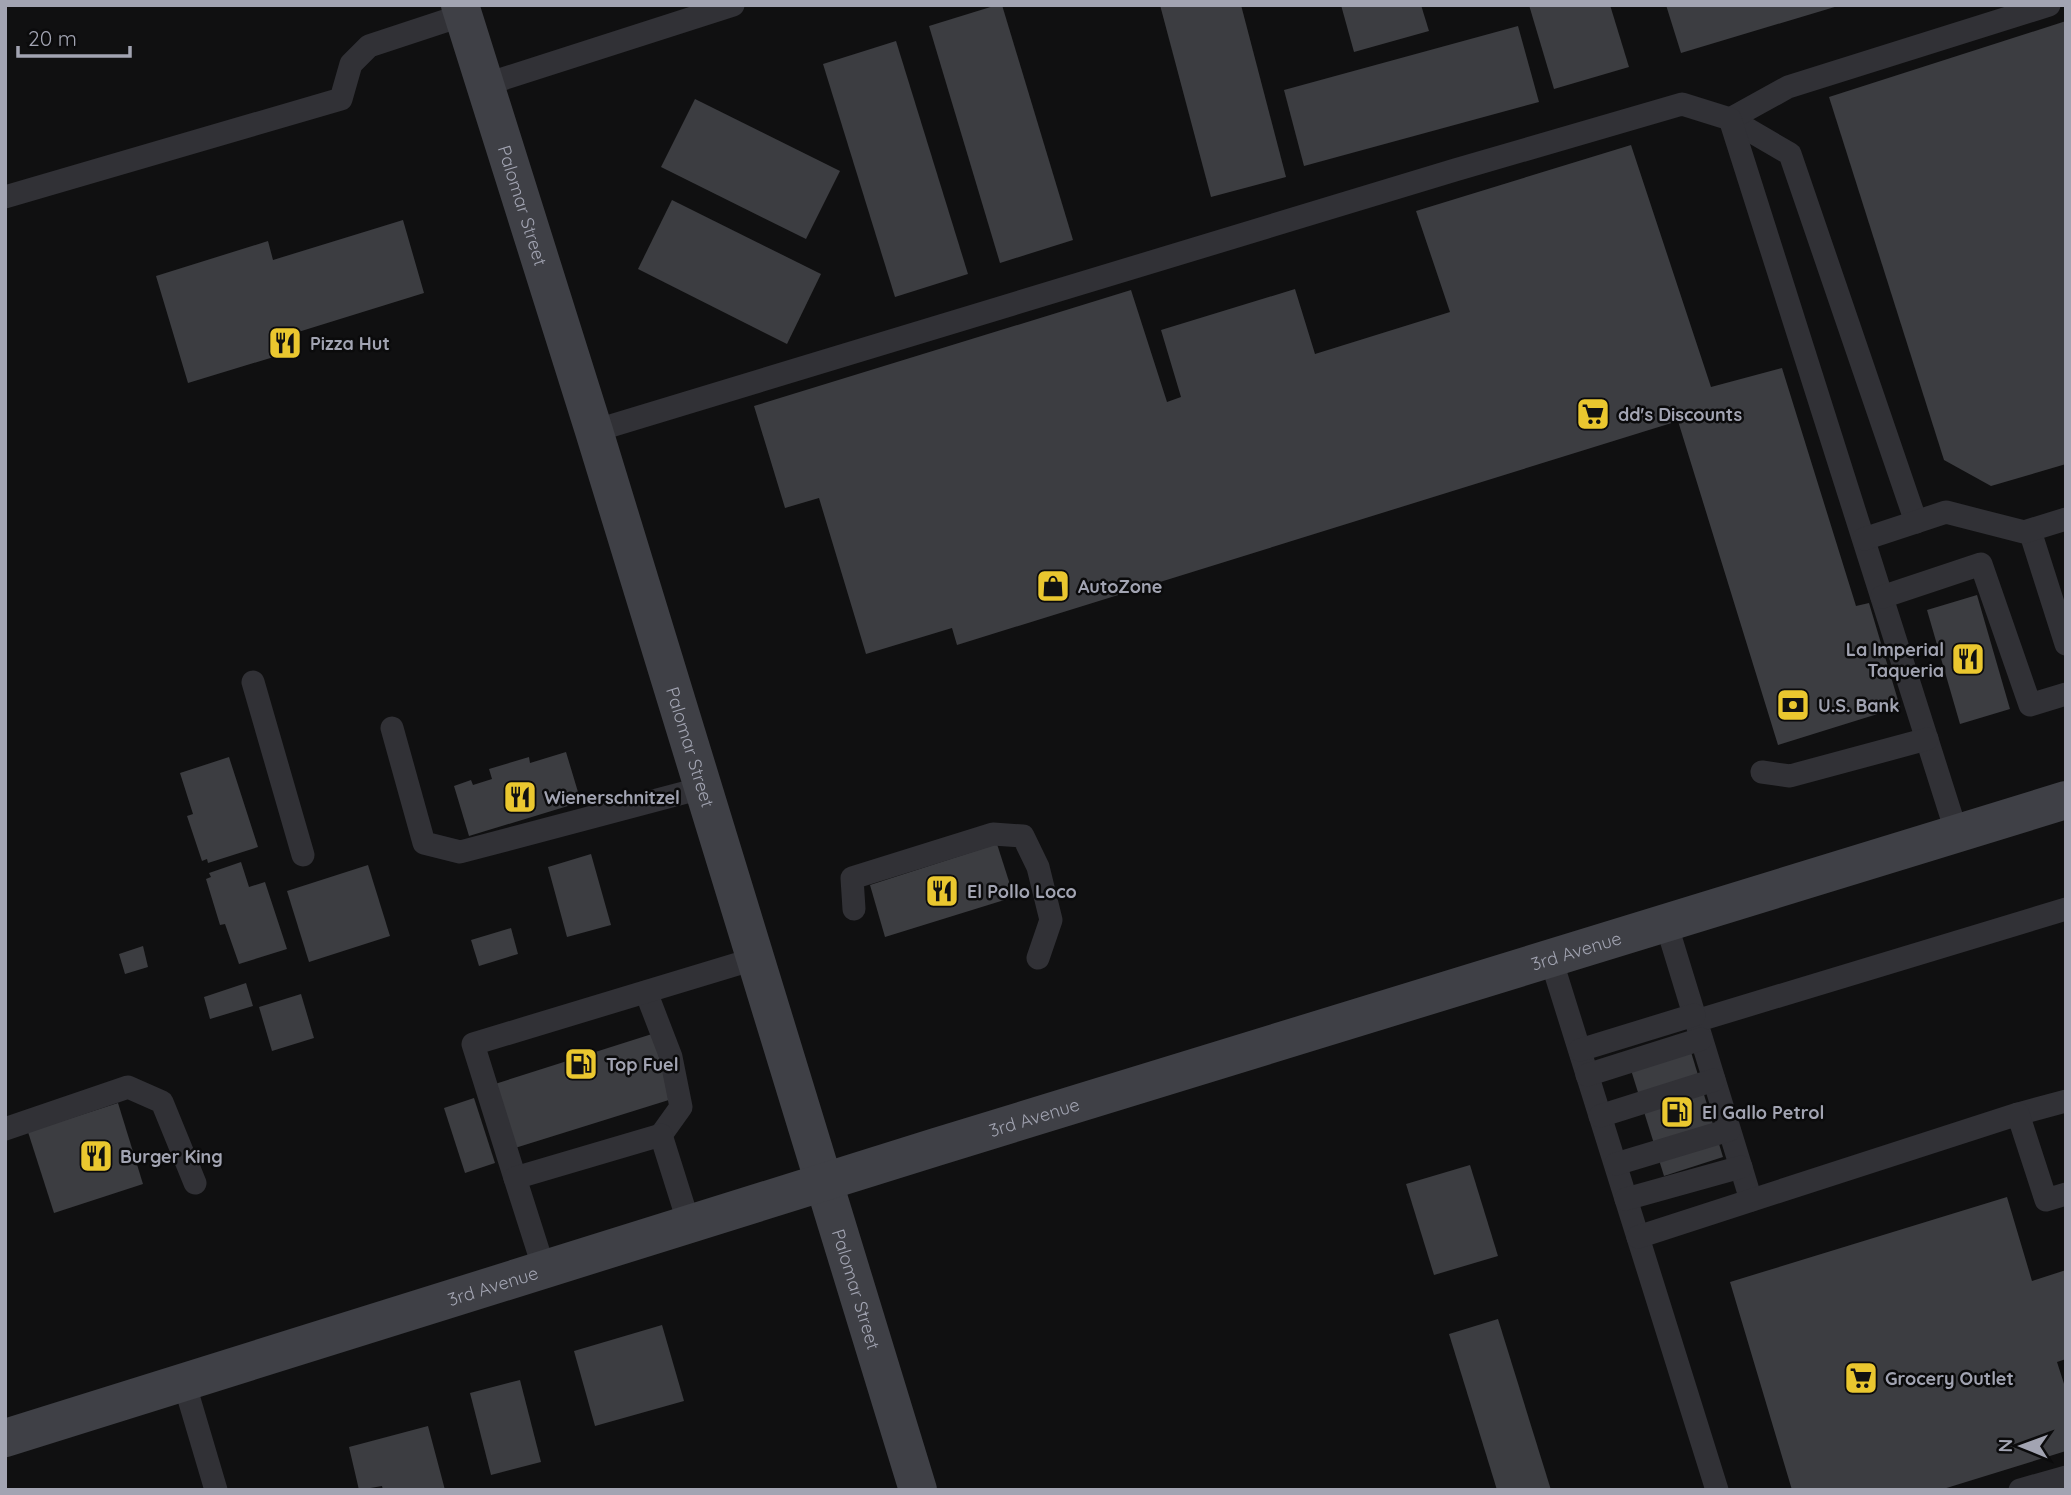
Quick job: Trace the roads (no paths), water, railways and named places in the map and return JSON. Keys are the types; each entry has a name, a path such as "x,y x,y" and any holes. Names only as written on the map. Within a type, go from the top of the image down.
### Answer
{"main road":[{"name":"Palomar Street","path":"462,10 918,1490"},
{"name":"3rd Avenue","path":"5,1438 823,1182 2066,800"}],"lane":[{"path":"484,85 733,5"},
{"path":"1730,119 1788,87 2049,5"},
{"path":"5,197 341,99 351,64 369,46 462,10"},
{"path":"593,431 1682,104 1730,119 1790,154 1916,522"},
{"path":"1730,119 1957,834"},
{"path":"1864,539 1946,512 2024,533 2066,519"},
{"path":"2029,531 2066,644"},
{"path":"1882,597 1981,564 2030,705 2066,694"},
{"path":"253,682 303,855"},
{"path":"392,728 424,843 460,852 702,788"},
{"path":"1762,772 1790,776 1927,739"},
{"path":"854,909 852,878 993,834 1023,836 1038,867 1051,920 1038,958"},
{"path":"1580,1050 1697,1025 2066,909"},
{"path":"1665,923 1751,1200"},
{"path":"1551,958 1717,1490"},
{"path":"544,1269 473,1044 754,959"},
{"path":"516,1178 661,1135 681,1107 671,1057 646,992"},
{"path":"1587,1075 1697,1025"},
{"path":"1600,1116 1714,1080"},
{"path":"5,1129 128,1087 162,1102 195,1183"},
{"path":"1638,1237 2018,1114 2066,1101"},
{"path":"2018,1114 2046,1200 2066,1194"},
{"path":"1616,1164 1729,1130"},
{"path":"661,1135 689,1224"},
{"path":"1626,1199 1741,1167"},
{"path":"184,1382 216,1490"},
{"path":"2020,1490 2066,1476"}],"place":[{"name":"Pizza Hut","path":"285,343"},
{"name":"dd's Discounts","path":"1593,414"},
{"name":"AutoZone","path":"1053,586"},
{"name":"La Imperial Taqueria","path":"1968,659"},
{"name":"U.S. Bank","path":"1793,705"},
{"name":"Wienerschnitzel","path":"520,797"},
{"name":"El Pollo Loco","path":"942,891"},
{"name":"Top Fuel","path":"581,1064"},
{"name":"El Gallo Petrol","path":"1677,1112"},
{"name":"Burger King","path":"96,1156"},
{"name":"Grocery Outlet","path":"1861,1378"}]}
